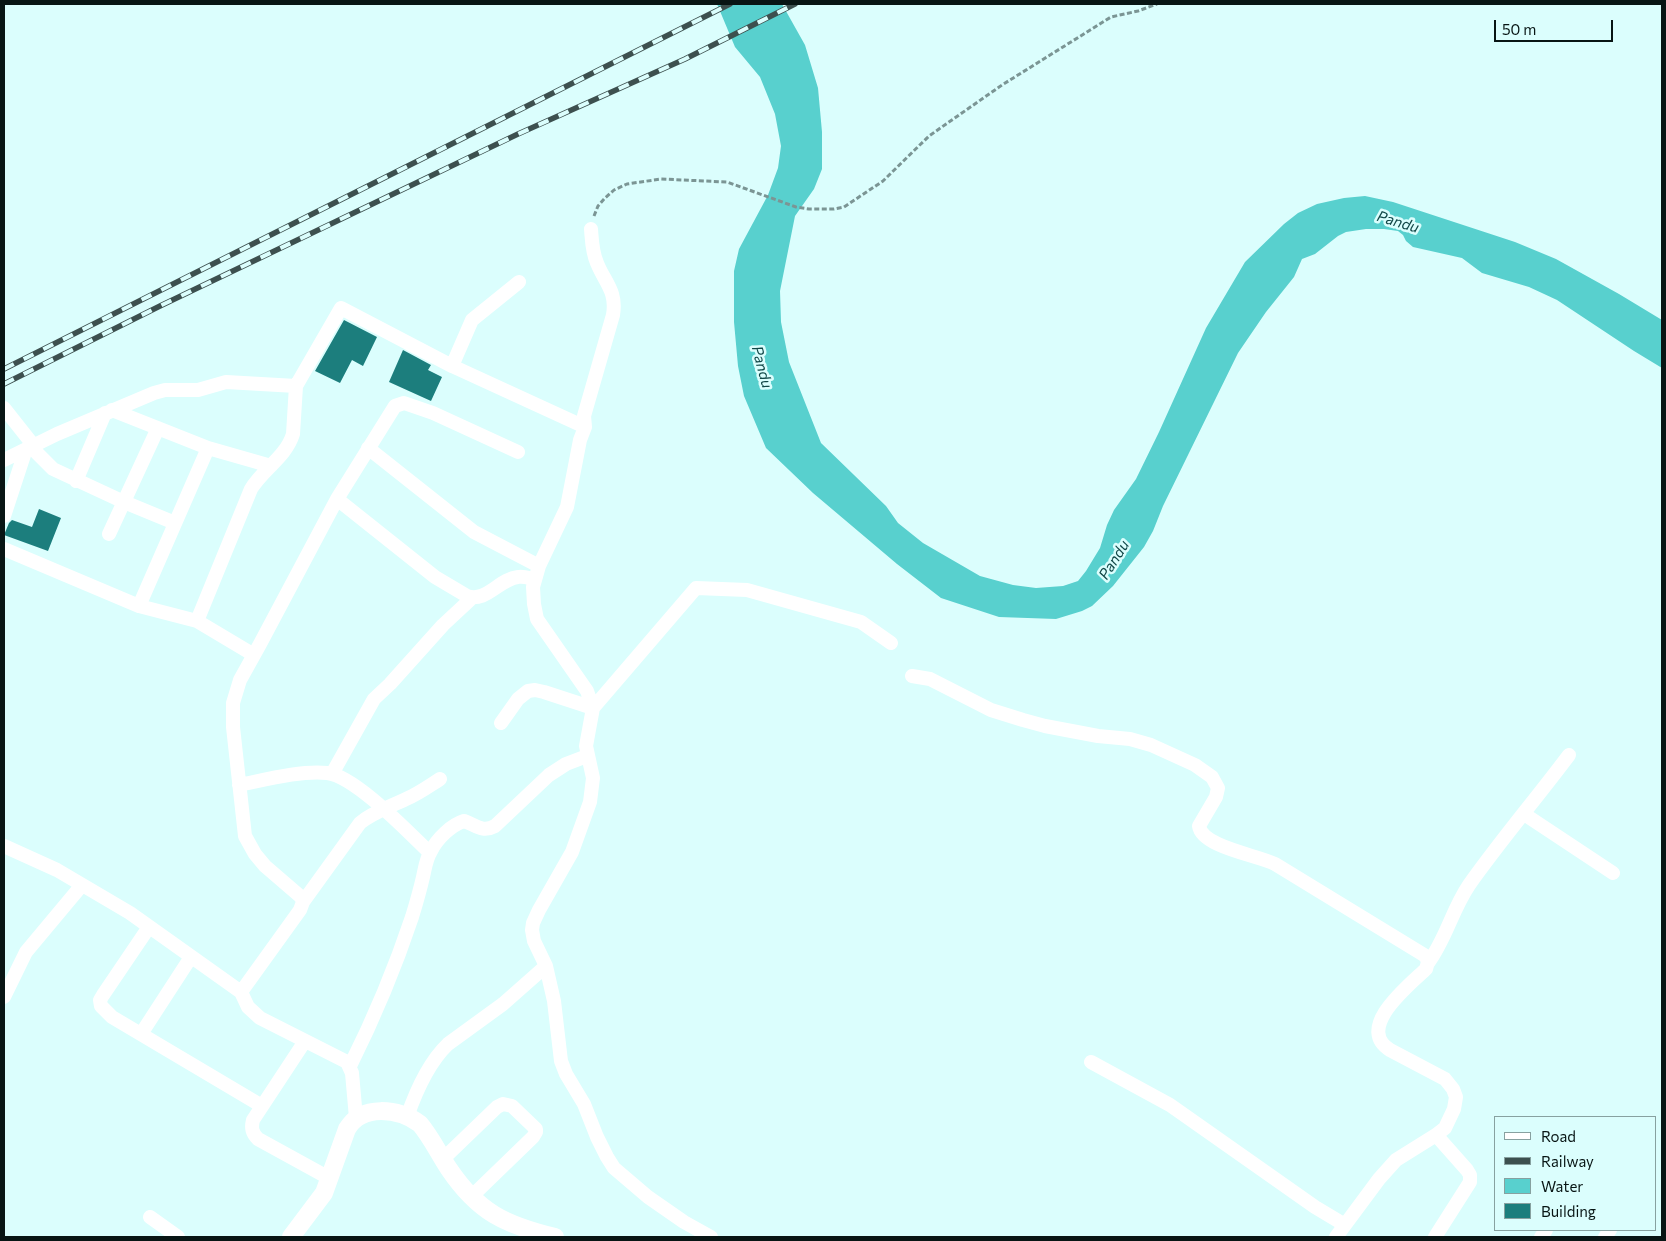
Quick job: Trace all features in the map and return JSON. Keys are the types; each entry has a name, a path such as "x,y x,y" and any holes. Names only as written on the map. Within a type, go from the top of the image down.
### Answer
{"street":[{"path":"591,229 593,252 613,295 614,305 585,409 585,427 580,440 567,507 536,572 534,604 537,619 587,691 593,708"},
{"path":"452,366 472,320 519,282"},
{"path":"197,621 251,489 257,478 288,447 294,430 296,386 341,308 452,366 585,427"},
{"path":"4,460 57,434 165,390 198,390 226,382 296,386"},
{"path":"303,902 301,897 265,866 250,846 244,828 233,727 233,703 240,680 337,499 395,406 404,403 433,413 518,452"},
{"path":"4,408 30,448 47,464 76,481 175,524"},
{"path":"109,412 158,428 208,448 271,466"},
{"path":"76,481 109,412"},
{"path":"109,534 158,428"},
{"path":"4,516 30,448"},
{"path":"139,606 208,448"},
{"path":"368,448 474,532 536,572"},
{"path":"337,499 435,577 472,598"},
{"path":"4,549 139,606 197,621 254,655"},
{"path":"332,774 374,699 443,625 472,598 483,596 510,579 536,572"},
{"path":"711,1237 684,1222 648,1197 614,1168 607,1157 584,1104 566,1074 561,1061 554,1001 546,966 534,941 533,923 569,858 587,813 593,778 587,756 587,738 593,708 696,588 747,590 862,622 891,643"},
{"path":"912,676 930,679 991,710 1045,726 1098,736 1130,739 1151,745 1195,765 1212,777 1218,788 1216,797 1199,826 1200,831 1205,837 1222,846 1264,858 1275,864 1424,955 1428,963"},
{"path":"501,723 518,698 528,691 544,692 593,708"},
{"path":"1336,1237 1379,1178 1396,1160 1444,1128 1454,1109 1456,1097 1445,1078 1383,1046 1379,1040 1378,1032 1385,1012 1393,1001 1426,969 1442,941 1454,910 1468,886 1569,755"},
{"path":"356,1118 350,1066 377,1010 412,918 430,853 436,843 452,827 464,821 479,829 495,826 549,775 566,764 587,756"},
{"path":"239,785 304,774 332,774 350,782 383,809 430,853"},
{"path":"241,992 360,823 440,779"},
{"path":"1524,814 1613,873"},
{"path":"4,846 57,870 130,913 241,992 248,1007 260,1018 347,1062 350,1066"},
{"path":"4,997 26,952 82,885"},
{"path":"149,927 100,1000 101,1006 105,1011 141,1034 262,1106"},
{"path":"141,1034 191,958"},
{"path":"407,1117 418,1090 441,1050 503,1004 546,966"},
{"path":"305,1040 253,1120 253,1134 263,1142 329,1178"},
{"path":"1091,1062 1170,1105 1315,1207 1345,1225"},
{"path":"443,1160 497,1107 504,1104 512,1106 536,1129 533,1136 470,1196"},
{"path":"291,1237 324,1193 347,1129 356,1118 363,1114 381,1111 407,1117 420,1124 443,1160 470,1196 514,1232 555,1237"},
{"path":"1435,1237 1470,1182 1470,1175 1467,1170 1436,1135"},
{"path":"150,1217 178,1237"}],"path":[{"path":"591,229 593,217 598,206 614,190 640,180 660,178 728,182 796,207 809,209 834,209 851,203 883,181 929,136 1002,85 1103,21 1157,4"}],"water":[{"name":"Pandu","path":"717,4 782,4 805,45 818,88 822,132 822,169 814,189 795,216 780,291 781,322 789,362 821,443 886,506 898,523 923,543 980,576 1013,585 1036,588 1063,586 1078,581 1100,548 1114,510 1136,479 1206,328 1245,262 1284,224 1298,213 1317,204 1365,196 1393,202 1515,242 1556,259 1662,320 1662,368 1557,300 1529,287 1482,273 1462,258 1413,247 1398,231 1366,229 1346,232 1315,254 1302,259 1294,277 1266,312 1238,353 1144,547 1113,586 1092,606 1056,619 999,617 941,598 897,564 813,493 766,448 744,396 738,366 734,322 734,271 739,249 768,195 778,168 781,146 775,114 760,77 735,47"}],"building":[{"path":"344,320 377,337 363,366 352,360 340,383 315,371"},
{"path":"403,350 431,365 428,370 442,377 431,401 389,382"},
{"path":"39,509 61,518 48,551 4,535 12,520 32,527"}],"railway":[{"path":"4,369 730,4"},
{"path":"4,384 160,306 518,134 685,59 795,4"}]}
